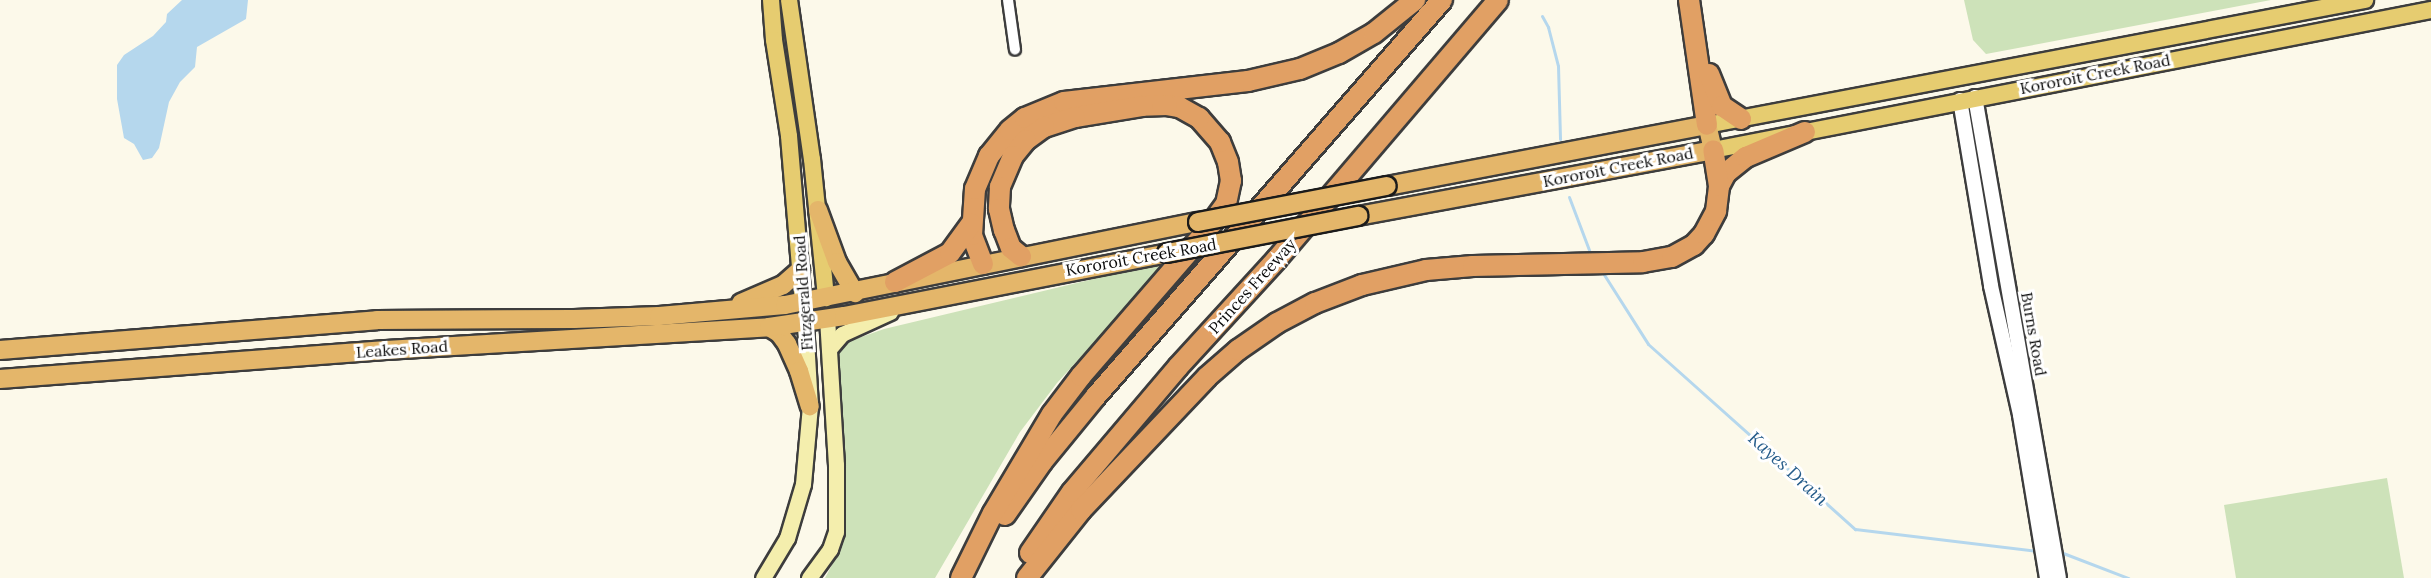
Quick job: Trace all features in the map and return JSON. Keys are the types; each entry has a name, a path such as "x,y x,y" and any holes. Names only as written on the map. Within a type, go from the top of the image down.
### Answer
{"highway":[{"path":"1047,274 1001,273 988,269 974,244 971,224 975,189 988,156 1010,130 1038,111 1064,102 1248,81 1300,69 1339,53 1365,38 1415,0"},
{"path":"967,578 1013,504 1070,426 1442,0"},
{"name":"Princes Freeway","path":"1014,578 1079,483 1178,367 1277,259 1498,0"},
{"path":"1689,0 1707,125 1719,186"},
{"path":"1694,39 1722,106 1741,119"},
{"path":"961,578 993,513 1052,414 1081,376 1204,234 1226,204 1231,181 1228,162 1220,142 1199,118 1179,107 1167,105 1143,106 1075,117 1044,127 1026,140 1013,156 1000,187 999,209 1004,230 1011,248 1021,256"},
{"name":"Kororoit Creek Road","path":"803,302 855,293 895,282 1021,256 1707,125"},
{"path":"1027,578 1081,510 1207,377 1254,338 1293,314 1362,285 1426,270 1484,265 1643,262 1672,258 1694,245 1704,234 1716,211 1722,178 1733,166 1761,150 1805,132"},
{"name":"Kororoit Creek Road","path":"805,322 906,304 1047,274 1713,150"},
{"path":"818,210 837,262 855,293"},
{"path":"895,282 950,253 971,224"},
{"path":"723,310 783,285 800,270"},
{"name":"Fitzgerald Road","path":"826,298 827,318"},
{"name":"Fitzgerald Road","path":"803,302 805,322"},
{"name":"Leakes Road","path":"0,350 377,320 574,319 723,310 803,302"},
{"name":"Leakes Road","path":"0,380 386,350 769,327 805,322"},
{"path":"769,327 779,333 787,344 799,371 810,406"}],"main road":[{"name":"Fitzgerald Road","path":"771,0 774,40 789,136 803,302"},
{"name":"Fitzgerald Road","path":"789,0 818,210 826,298"},
{"name":"Kororoit Creek Road","path":"1707,125 2365,0"},
{"name":"Kororoit Creek Road","path":"1713,150 1967,98 2431,10"},
{"path":"2300,12 2304,34"},
{"path":"1964,76 1967,98"},
{"path":"829,349 842,334 906,304"},
{"name":"Fitzgerald Road","path":"809,578 830,549 836,532 836,465 827,318"},
{"name":"Fitzgerald Road","path":"763,578 787,538 800,500 808,447 810,406 805,322"}],"street":[{"path":"1008,0 1015,50"},
{"name":"Burns Road","path":"1967,98 1971,166 1991,286 2018,375 2059,578"},
{"name":"Burns Road","path":"1967,98 1988,170 2047,578"},
{"path":"1971,166 1988,170"}],"green space":[{"path":"1964,0 2271,0 1986,54 1973,40"},
{"path":"1169,261 1057,383 1020,432 935,578 825,578 840,550 844,521 839,352 850,341 884,329"},
{"path":"2387,478 2404,578 2236,578 2224,505"}],"water":[{"path":"182,0 248,0 246,19 197,47 195,67 180,82 169,102 159,148 152,158 143,160 134,144 124,138 117,99 117,65 124,55 153,36 166,22 167,14"}],"waterway":[{"name":"Kayes Drain","path":"1542,16 1548,27 1558,66 1560,139"},
{"name":"Kayes Drain","path":"1569,197 1589,250"},
{"name":"Kayes Drain","path":"1603,273 1648,344 1855,529 2036,551"},
{"name":"Kayes Drain","path":"2063,553 2128,578"}]}
